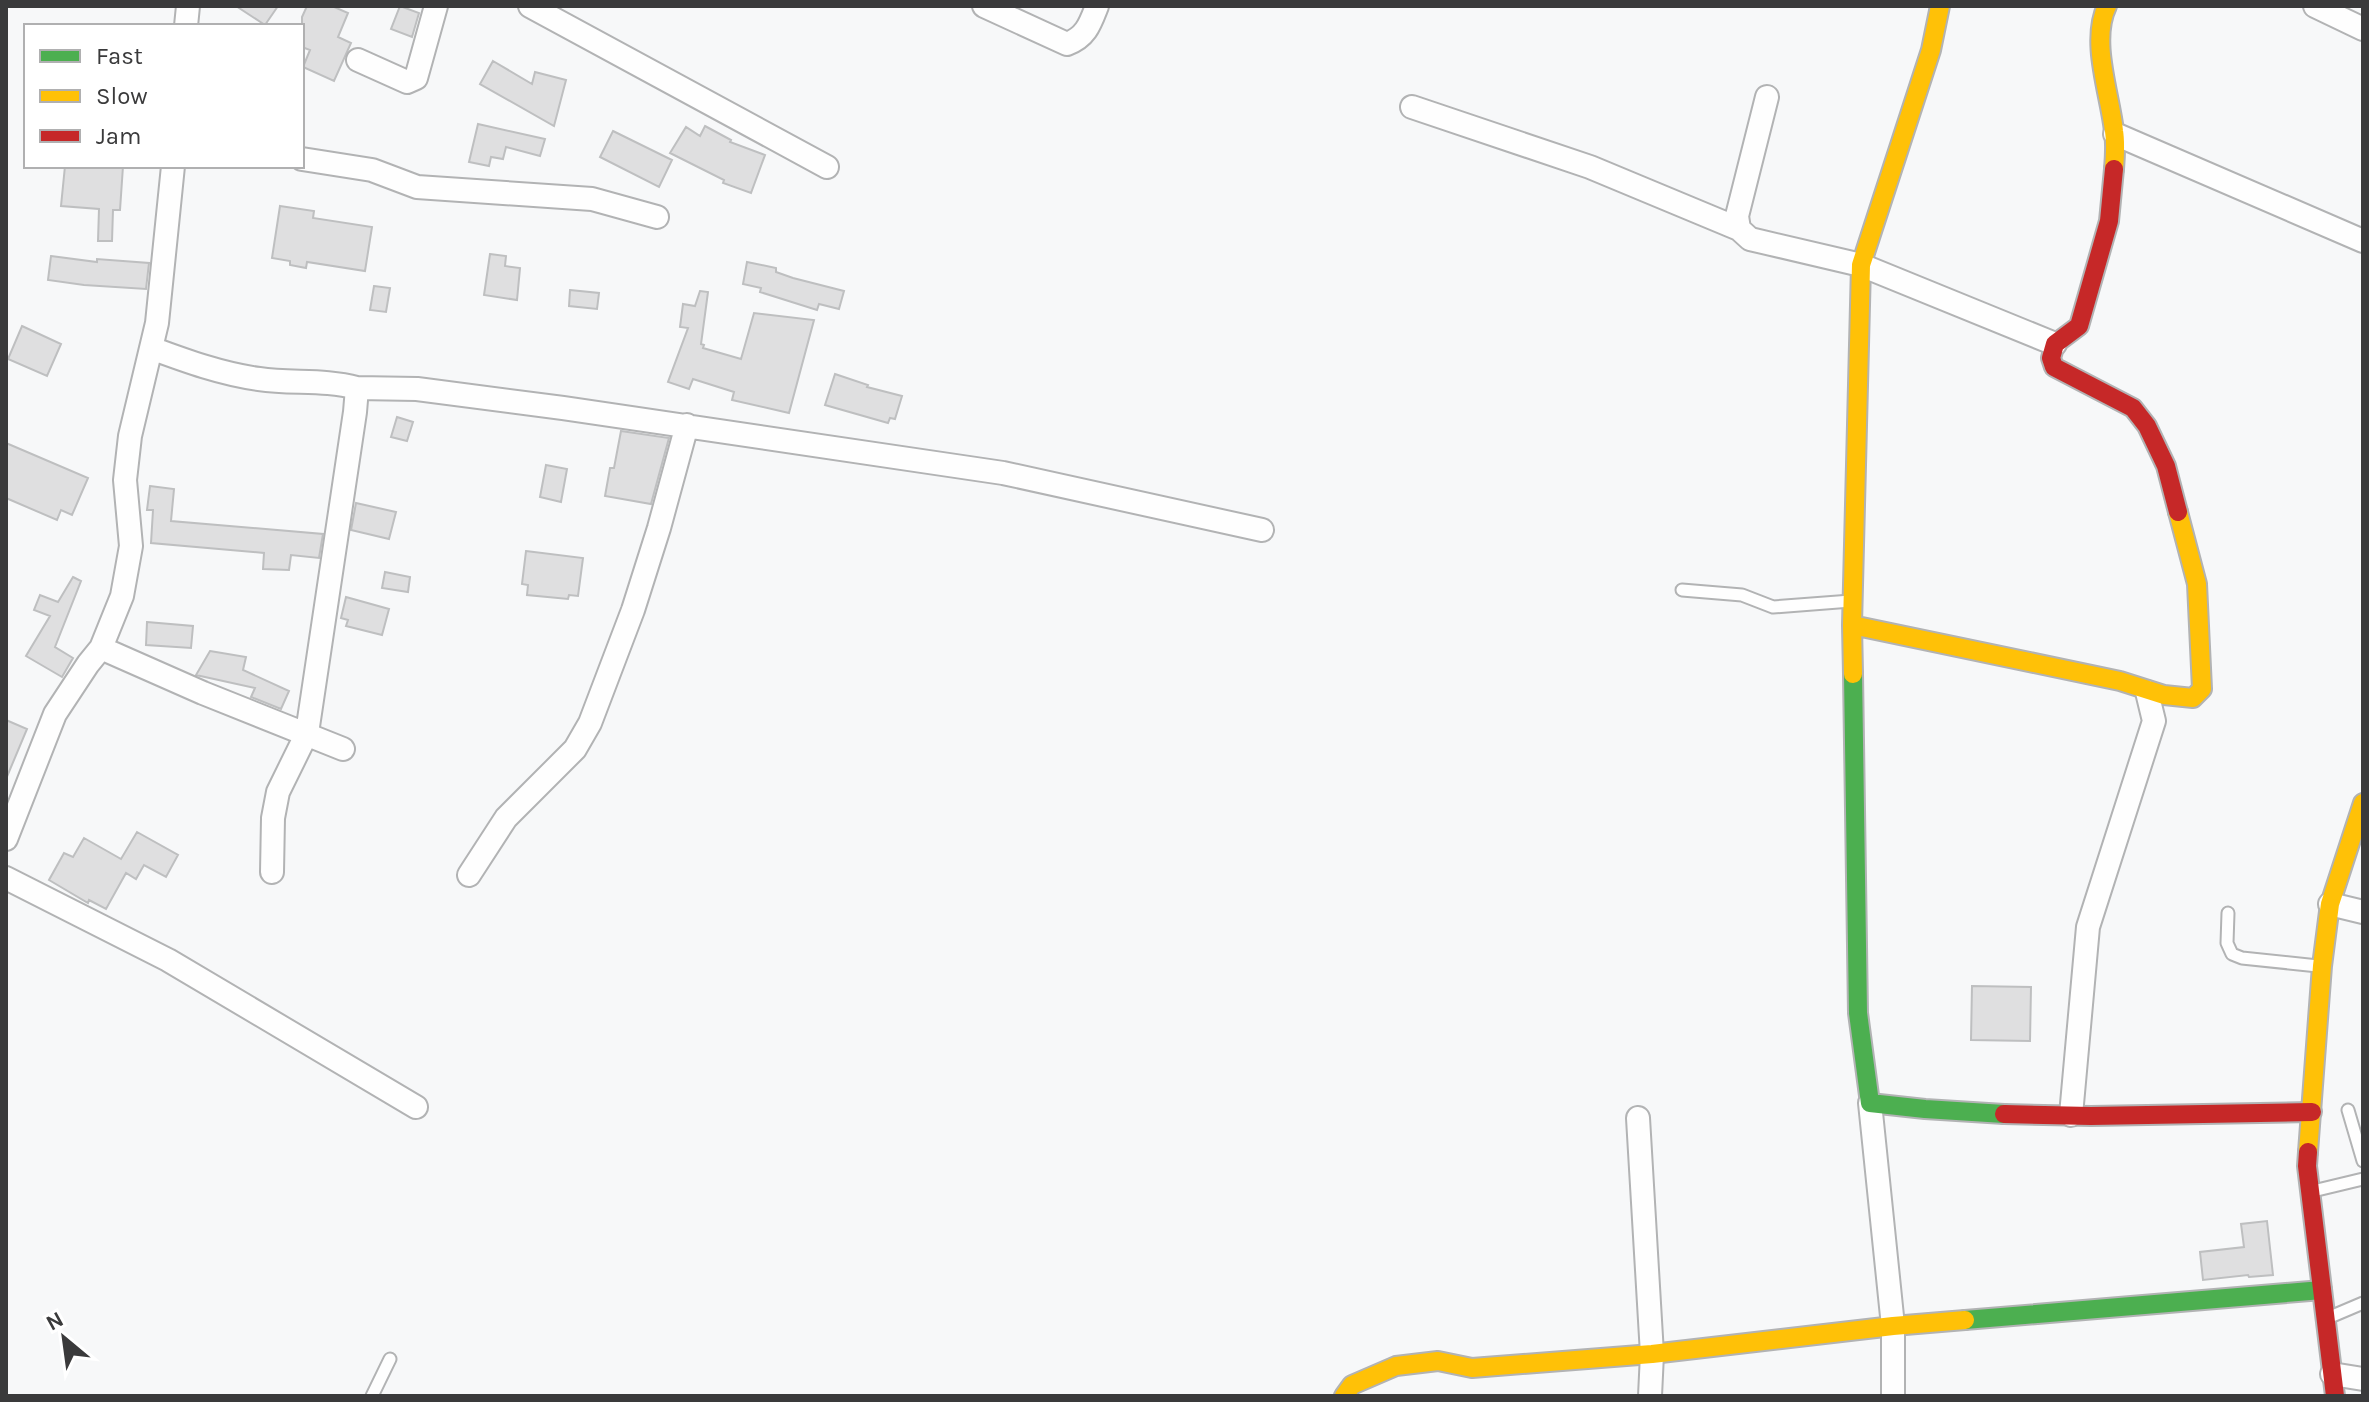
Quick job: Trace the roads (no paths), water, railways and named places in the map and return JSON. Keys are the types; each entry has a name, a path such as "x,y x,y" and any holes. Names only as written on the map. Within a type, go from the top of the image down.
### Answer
{"street":[{"path":"358,60 407,82 416,78 436,6"},
{"path":"530,6 827,167"},
{"path":"984,6 1067,44 1079,40 1097,6"},
{"path":"1893,1396 1893,1326 1858,1013 1852,601 1861,265 1931,50 1940,6"},
{"path":"1852,625 2120,681 2172,698 2193,698 2202,689 2197,584 2166,466 2147,426 2133,408 2054,367 2051,358 2055,344 2079,326 2109,221 2115,134 2101,57 2102,16 2107,6"},
{"path":"2315,6 2363,29"},
{"path":"1739,229 1737,216 1767,97"},
{"path":"1412,107 1590,167 1739,229 1750,239 1861,265 2055,344"},
{"path":"2115,134 2363,241"},
{"path":"304,159 372,170 417,187 592,199 657,217"},
{"path":"6,839 55,714 101,648 122,596 131,546 125,480 130,436 159,309 173,168"},
{"path":"151,348 195,364 258,379 329,381 357,388 417,389 687,425 1003,473 1262,530"},
{"path":"272,872 273,818 278,792 307,733 357,388"},
{"path":"469,875 506,818 575,749 590,723 633,610 687,425"},
{"path":"101,648 343,749"},
{"path":"2071,1115 2088,927 2154,721 2147,692"},
{"path":"2363,803 2330,904 2322,966 2307,1166 2334,1385 2363,1379"},
{"path":"6,878 168,960 416,1107"},
{"path":"2330,904 2363,912"},
{"path":"1870,1103 1925,1111 2071,1115 2312,1112"},
{"path":"1638,1118 1652,1354 1650,1396"},
{"path":"1344,1396 1352,1385 1396,1366 1438,1361 1472,1368 1652,1354 1893,1326 2322,1290"}],"lane":[{"path":"1682,590 1742,595 1773,607 1852,601"},
{"path":"2228,913 2227,943 2232,954 2242,958 2322,966"},
{"path":"2348,1110 2363,1161"},
{"path":"2311,1192 2363,1179"},
{"path":"2326,1319 2363,1303"},
{"path":"372,1396 390,1359"}]}
